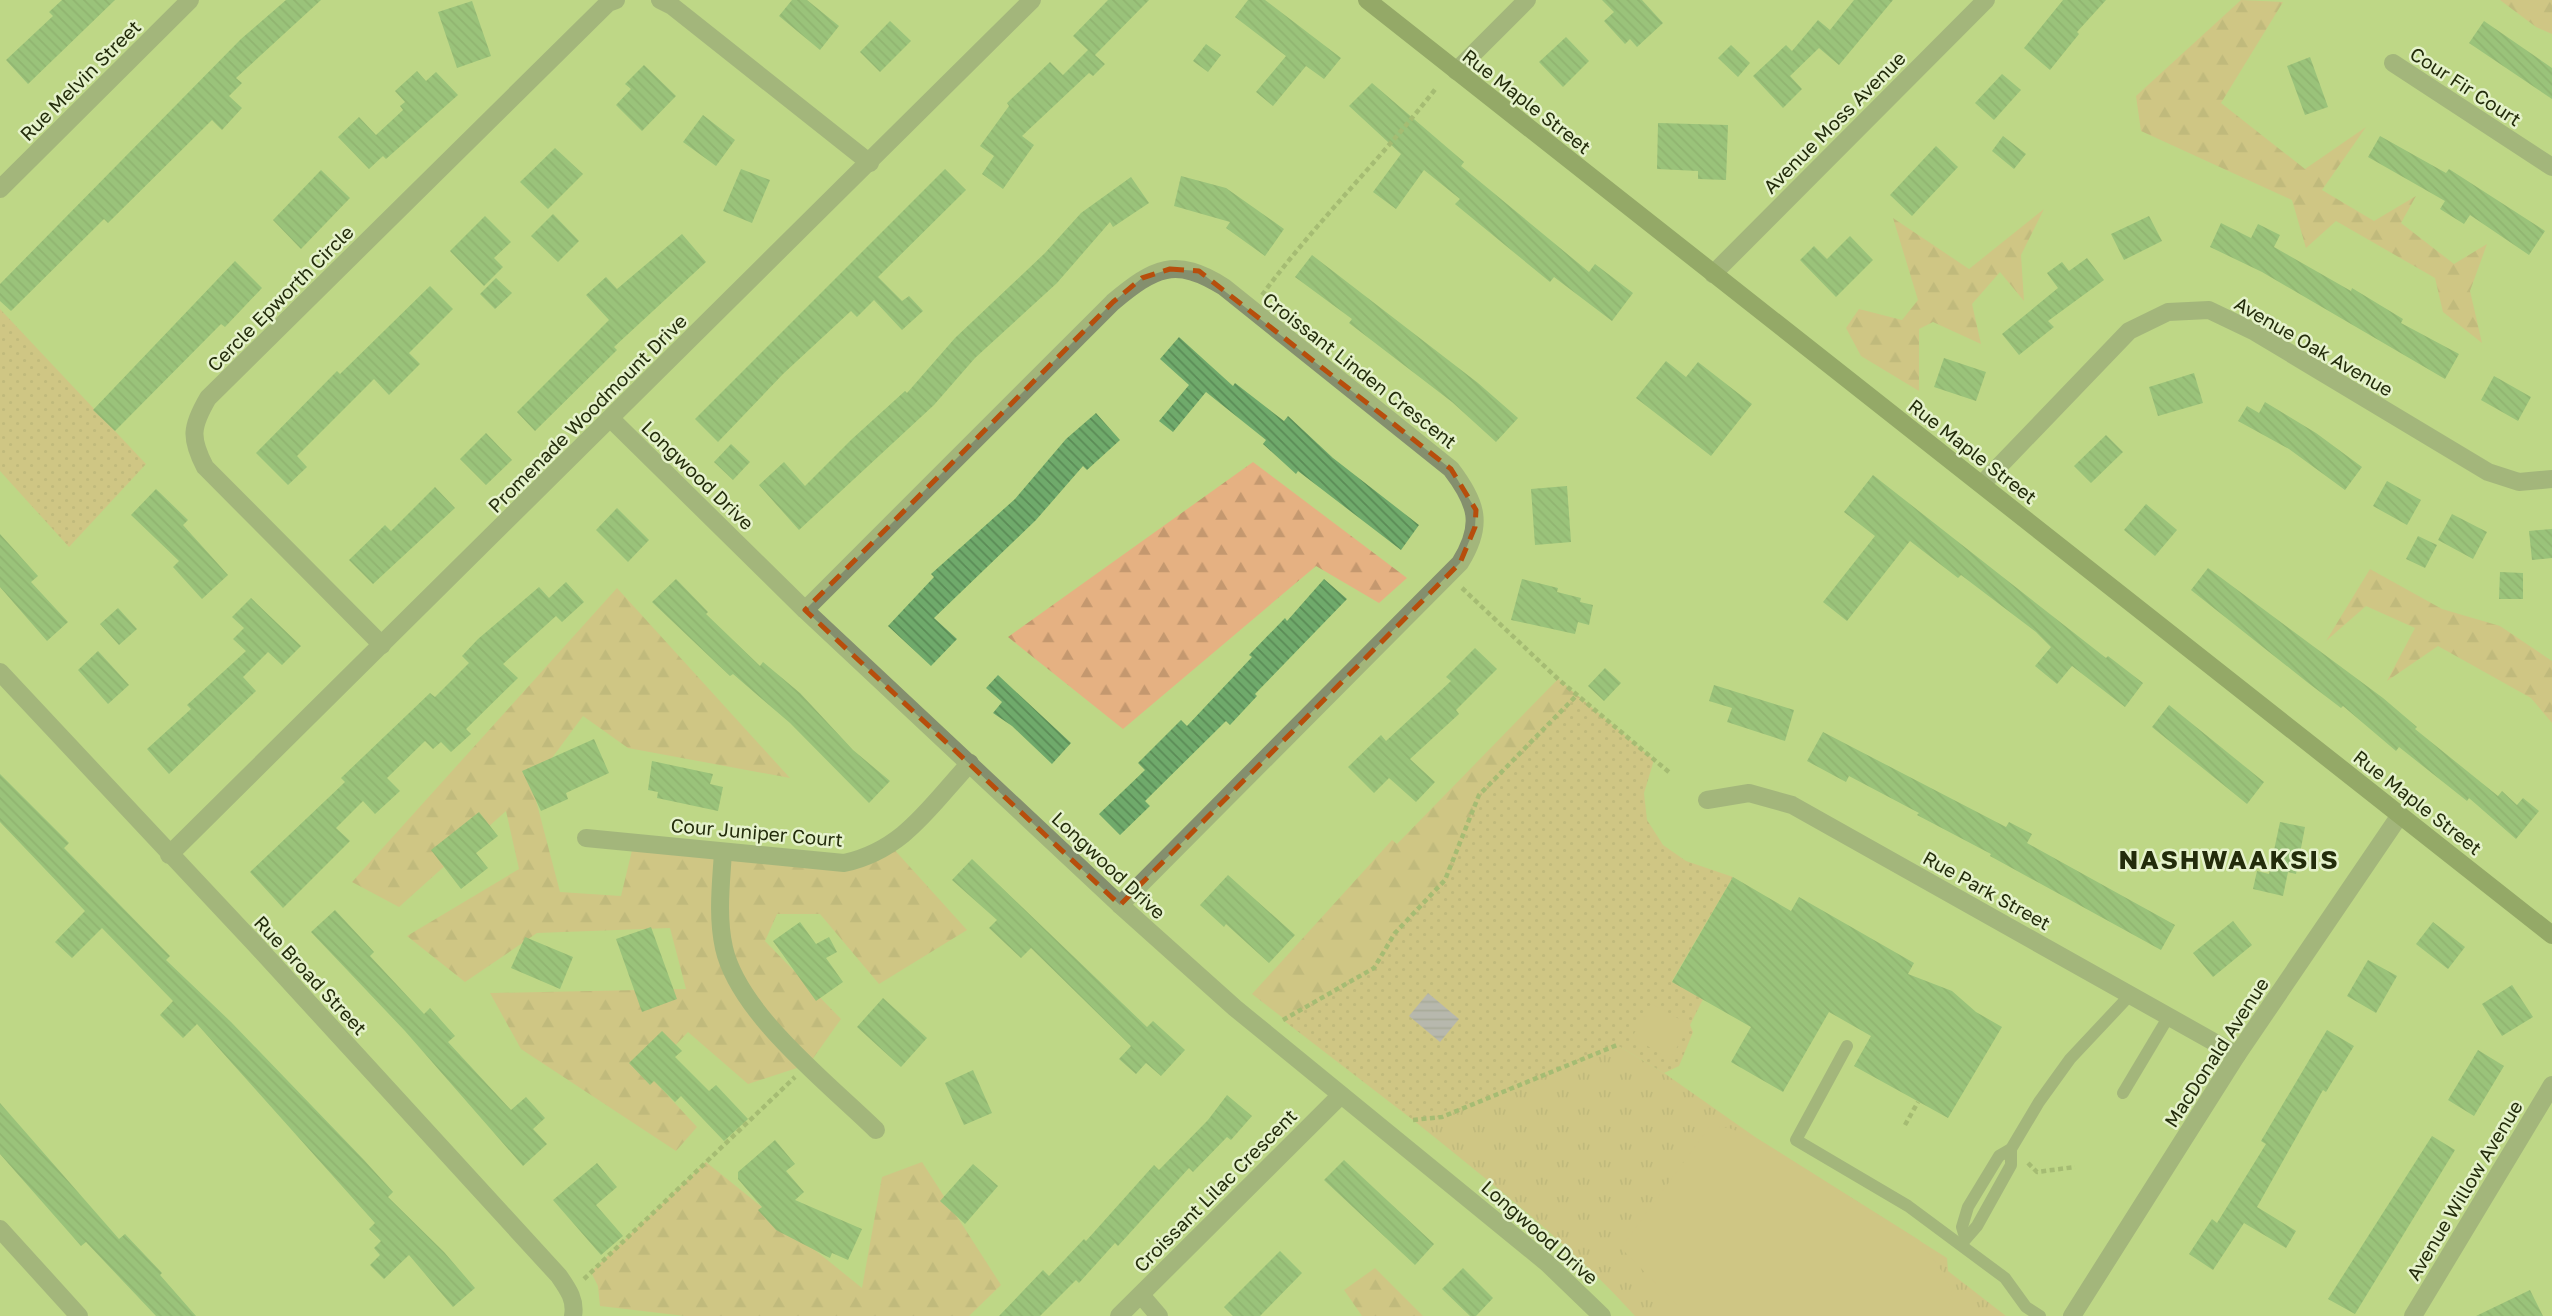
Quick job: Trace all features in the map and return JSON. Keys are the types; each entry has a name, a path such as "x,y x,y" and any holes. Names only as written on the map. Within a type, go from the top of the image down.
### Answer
{"street":[{"name":"Rue Melvin Street","path":"0,189 190,0"},
{"name":"Cercle Epworth Circle","path":"382,645 205,467 194,446 195,421 208,398 608,3 616,0"},
{"path":"660,0 672,6 870,163"},
{"name":"Promenade Woodmount Drive","path":"169,855 1032,0"},
{"name":"Rue Maple Street","path":"1367,0 2552,935"},
{"path":"1456,71 1527,0"},
{"name":"Avenue Moss Avenue","path":"1713,274 1986,0"},
{"name":"Cour Fir Court","path":"2393,63 2552,167"},
{"name":"Croissant Linden Crescent","path":"805,610 1113,302 1142,278 1170,269 1199,271 1224,287 1250,311 1451,469 1466,489 1476,510 1471,546 1448,575 1121,905"},
{"name":"Avenue Oak Avenue","path":"1982,484 2129,331 2168,312 2209,310 2255,332 2488,472 2519,482 2552,479"},
{"name":"Longwood Drive","path":"611,419 805,610 1235,1009 1548,1263 1602,1316"},
{"name":"Rue Broad Street","path":"0,672 255,944 570,1292"},
{"name":"Cour Juniper Court","path":"586,838 844,863 869,858 891,846 970,763"},
{"name":"Rue Park Street","path":"1707,800 1749,793 1793,805 2237,1055"},
{"name":"MacDonald Avenue","path":"2072,1316 2237,1055 2400,815"},
{"path":"723,852 719,918 724,949 735,982 756,1013 876,1130"},
{"name":"Avenue Willow Avenue","path":"2413,1316 2552,1085"},
{"name":"Croissant Lilac Crescent","path":"1119,1316 1341,1095"},
{"path":"0,1229 79,1316"},
{"path":"570,1292 575,1307 573,1316"},
{"path":"1140,1295 1159,1316"}],"lane":[{"path":"1964,1241 1962,1227 1968,1207 1999,1156 2011,1149 2070,1059 2131,994"},
{"path":"2123,1093 2169,1016"},
{"path":"1847,1046 1796,1140 1964,1241 2005,1278 2026,1307 2040,1316"}],"path":[{"path":"1250,311 1302,240 1412,120 1437,87"},
{"path":"1448,575 1577,695 1671,773"},
{"path":"1283,1020 1374,968 1395,933 1444,880 1479,795 1577,695"},
{"path":"1413,1120 1442,1117 1617,1045"},
{"path":"570,1292 809,1064"},
{"path":"1905,1125 1919,1102"},
{"path":"2025,1160 2038,1172 2076,1167"}],"highlighted area":[{"path":"1170,269 1199,271 1451,469 1476,510 1475,527 1460,563 1120,905 805,610 1113,302 1142,278"}],"green space":[{"path":"2241,0 2283,2 2221,103 2305,169 2366,127 2322,190 2374,221 2416,196 2401,223 2454,264 2487,244 2470,291 2482,343 2443,312 2435,278 2336,221 2306,248 2292,200 2141,131 2136,96"},
{"path":"2500,0 2552,0 2552,34 2536,27"},
{"path":"2044,209 2021,255 2024,301 2000,272 1972,304 1981,344 1933,322 1919,329 1919,391 1861,356 1846,328 1859,309 1902,320 1918,300 1893,218 1969,269"},
{"path":"0,309 146,464 69,547 0,471"},
{"path":"1253,462 1407,578 1379,603 1316,566 1123,729 1008,637"},
{"path":"2370,569 2442,609 2500,626 2552,661 2552,723 2531,698 2438,646 2387,681 2415,628 2366,606 2326,641"},
{"path":"617,588 790,778 628,748 583,716 532,785 560,892 621,896 634,842 844,863 891,846 967,930 879,984 820,914 777,914 765,941 841,1019 809,1064 748,1084 688,1032 648,1074 697,1127 676,1151 521,1049 490,993 686,989 670,928 537,933 465,982 407,936 519,869 506,811 399,907 352,882"},
{"path":"1558,679 1577,695 1579,712 1371,1086 1252,994 1392,840 1397,844"},
{"path":"1577,695 1654,760 1644,793 1647,820 1663,845 1686,861 1733,877 1672,981 1703,999 1690,1025 1693,1032 1679,1066 1664,1073 1617,1045 1442,1117 1413,1120 1283,1020 1374,968 1395,933 1445,880 1479,795"},
{"path":"1652,1004 1690,1025 1670,1059 1632,1037"},
{"path":"1617,1045 1664,1073 1758,1139 1947,1258 1948,1271 2006,1316 1635,1316 1556,1238 1413,1120 1442,1117"},
{"path":"1710,1126 1729,1128 1758,1139 1919,1240 1944,1274 1952,1292 1946,1316 1688,1316 1621,1248"},
{"path":"706,1162 862,1288 882,1177 922,1162 1001,1285 969,1316 685,1316 600,1306 598,1286 591,1272"},
{"path":"1375,1268 1423,1316 1362,1316 1344,1290"}],"shaded area":[{"path":"1428,993 1459,1019 1440,1042 1409,1016"}],"building":[{"path":"62,0 115,0 28,84 6,60 53,16 49,12"},
{"path":"286,0 321,0 236,78 242,83 229,96 242,108 222,130 212,120 108,223 104,219 11,311 0,301 0,284 241,39"},
{"path":"792,0 807,0 839,26 820,50 779,16"},
{"path":"1108,0 1149,0 1095,55 1105,64 1093,76 1089,73 1022,136 1034,145 1003,189 982,174 994,156 980,146 1009,106 1007,103 1050,62 1063,75 1088,50 1073,36"},
{"path":"1248,0 1265,0 1341,58 1324,79 1306,66 1273,106 1256,92 1286,56 1235,17"},
{"path":"1602,0 1642,0 1663,23 1637,47 1630,39 1625,44 1604,21 1614,12"},
{"path":"1854,0 1893,0 1839,65 1819,48 1790,76 1802,89 1783,108 1753,76 1786,45 1792,51 1818,20 1830,30"},
{"path":"2063,0 2106,0 2077,32 2079,34 2050,70 2024,48"},
{"path":"472,1 491,56 457,68 438,12"},
{"path":"890,21 911,41 880,72 860,52"},
{"path":"2484,21 2552,68 2552,99 2469,43"},
{"path":"1566,37 1589,61 1563,87 1539,62"},
{"path":"1206,44 1221,55 1208,72 1193,61"},
{"path":"1731,45 1750,63 1738,77 1718,58"},
{"path":"2310,57 2328,107 2305,115 2287,66"},
{"path":"644,65 676,96 642,131 616,105 631,89 625,84"},
{"path":"417,71 426,81 436,72 458,95 386,159 383,156 369,169 338,137 359,117 376,135 403,110 400,106 405,102 395,91"},
{"path":"2002,74 2021,90 1994,120 1975,103"},
{"path":"1372,83 1464,162 1461,166 1589,272 1595,264 1633,293 1612,321 1554,277 1550,282 1455,204 1460,199 1424,170 1396,209 1373,192 1401,154 1349,106"},
{"path":"703,115 735,140 716,166 683,142"},
{"path":"1658,123 1728,125 1726,180 1698,179 1698,171 1657,169"},
{"path":"2003,136 2026,154 2014,169 1992,151"},
{"path":"2380,136 2446,173 2449,169 2545,231 2529,255 2470,215 2464,224 2440,209 2445,201 2368,157"},
{"path":"1936,146 1958,167 1912,216 1890,195"},
{"path":"555,148 583,174 548,209 520,182"},
{"path":"741,169 770,180 752,223 723,211"},
{"path":"945,169 966,190 878,277 902,301 909,296 923,311 902,330 874,300 857,317 851,311 783,374 718,442 695,419"},
{"path":"321,170 350,198 301,249 273,220"},
{"path":"1181,176 1226,188 1284,229 1265,256 1226,228 1230,222 1174,206"},
{"path":"1131,177 1149,203 1113,227 1110,222 1057,283 975,358 934,405 799,530 759,485 784,462 805,486 852,439 905,391 907,393 955,338 1045,253 1081,213"},
{"path":"553,214 579,241 558,262 531,236"},
{"path":"485,216 511,242 494,258 503,267 484,286 450,251"},
{"path":"2149,216 2162,241 2124,260 2111,234"},
{"path":"2221,223 2251,238 2258,224 2280,235 2274,247 2351,291 2352,288 2403,319 2401,323 2459,354 2445,379 2262,272 2210,247"},
{"path":"682,234 706,262 614,347 617,350 535,431 517,412 609,320 586,295 606,277 617,289"},
{"path":"1850,236 1873,260 1836,297 1800,260 1814,246 1827,259"},
{"path":"1312,255 1478,383 1518,418 1496,442 1452,402 1349,323 1352,319 1295,277"},
{"path":"2087,258 2104,280 2048,321 2054,327 2019,355 2002,334 2058,288 2047,273 2062,262 2069,271"},
{"path":"235,261 262,288 225,327 221,324 115,431 93,410"},
{"path":"496,278 512,293 495,309 480,294"},
{"path":"430,286 453,309 409,353 420,364 389,395 374,379 297,456 307,467 288,485 256,453 337,371 340,374"},
{"path":"1179,337 1233,386 1235,383 1284,421 1288,416 1333,458 1419,525 1401,550 1298,471 1296,474 1263,444 1266,440 1206,392 1173,432 1159,421 1189,385 1160,359"},
{"path":"1944,358 1986,372 1976,401 1934,387"},
{"path":"1666,361 1686,377 1698,362 1752,404 1711,456 1636,398"},
{"path":"2194,373 2203,403 2158,416 2149,387"},
{"path":"2494,376 2531,397 2518,421 2481,400"},
{"path":"2265,402 2316,433 2362,467 2345,490 2289,449 2238,421 2247,406 2259,413"},
{"path":"1096,413 1120,440 1087,470 1083,466 1036,520 934,618 957,639 931,666 888,626 934,577 931,574 1015,499 1066,439"},
{"path":"486,433 512,460 486,485 460,459"},
{"path":"2106,435 2123,452 2091,483 2074,466"},
{"path":"731,444 750,462 733,480 714,462"},
{"path":"1873,475 2106,658 2108,656 2143,683 2125,707 2072,666 2057,684 2035,666 2051,647 2036,632 1961,575 1958,578 1910,541 1847,621 1823,602 1875,536 1844,512"},
{"path":"2387,481 2421,500 2407,525 2373,506"},
{"path":"1567,486 1571,542 1535,545 1531,489"},
{"path":"435,487 455,508 373,584 349,560 385,525 391,531"},
{"path":"156,489 188,520 183,525 228,575 202,599 173,567 179,561 131,515"},
{"path":"2146,504 2177,530 2155,556 2124,530"},
{"path":"617,508 649,540 628,562 596,530"},
{"path":"2452,514 2487,532 2473,559 2438,540"},
{"path":"2552,529 2552,558 2532,560 2529,531"},
{"path":"0,534 38,576 31,582 68,622 47,641 0,587"},
{"path":"2418,536 2437,545 2425,568 2406,559"},
{"path":"2208,568 2383,698 2417,727 2415,729 2498,796 2502,791 2517,805 2523,798 2539,811 2516,839 2469,798 2467,801 2399,747 2396,751 2343,706 2341,708 2191,590"},
{"path":"2500,572 2523,573 2523,599 2499,599"},
{"path":"676,579 708,612 706,614 760,666 763,662 800,693 853,750 890,781 869,803 790,723 733,674 730,676 652,602"},
{"path":"1324,579 1347,599 1255,694 1257,696 1230,725 1226,721 1145,801 1150,806 1120,835 1099,814 1145,770 1138,763 1181,720 1187,726 1252,657 1249,655 1285,618 1287,621"},
{"path":"1522,579 1558,588 1557,592 1581,598 1580,602 1593,605 1589,625 1578,622 1575,634 1511,620"},
{"path":"566,582 584,602 562,622 556,616 503,664 518,678 466,729 471,734 451,752 441,742 433,749 425,741 387,778 400,791 375,814 363,801 336,828 350,841 283,908 250,872 345,782 341,778 430,693 435,697 469,663 462,656 478,639 539,587 549,598"},
{"path":"251,598 301,646 282,665 268,652 243,677 256,691 169,774 147,749 191,709 187,705 246,651 233,639 244,628 232,617"},
{"path":"118,608 137,629 119,645 100,624"},
{"path":"1475,648 1497,669 1456,710 1459,714 1410,759 1435,782 1416,802 1389,778 1374,793 1348,767 1381,735 1386,741 1451,681 1446,677"},
{"path":"98,651 129,685 108,704 78,670"},
{"path":"1605,668 1621,683 1604,701 1588,686"},
{"path":"998,675 1071,743 1052,764 1012,726 993,713 1002,702 986,688"},
{"path":"1714,685 1794,710 1785,741 1727,722 1732,708 1709,701"},
{"path":"2169,705 2264,782 2247,804 2152,727"},
{"path":"1823,732 2006,827 2009,822 2032,834 2027,843 2175,925 2161,950 1917,815 1919,813 1849,776 1846,782 1807,761"},
{"path":"594,739 609,773 566,793 568,799 541,811 522,771"},
{"path":"652,761 713,774 710,784 723,787 718,811 657,798 658,792 648,790"},
{"path":"0,774 69,843 64,848 170,956 166,960 231,1022 364,1160 393,1192 388,1197 444,1252 475,1288 453,1307 409,1255 384,1279 370,1265 380,1255 374,1248 381,1241 369,1229 375,1223 197,1024 183,1038 160,1015 173,1001 102,928 72,958 55,942 85,911 0,822"},
{"path":"479,812 498,836 476,853 488,868 461,889 431,850"},
{"path":"2280,822 2305,827 2296,874 2288,872 2283,896 2253,889 2257,871 2269,874"},
{"path":"972,859 1147,1027 1153,1021 1185,1050 1161,1076 1146,1063 1136,1074 1119,1059 1131,1046 1031,948 1021,958 989,928 997,920 952,880"},
{"path":"1228,875 1295,935 1269,963 1226,924 1224,927 1200,905"},
{"path":"1733,877 1791,911 1799,897 1914,963 1908,974 1952,991 1976,1012 2002,1027 1948,1118 1854,1066 1871,1036 1829,1012 1783,1092 1731,1062 1751,1027 1672,982"},
{"path":"335,910 374,952 370,956 424,1014 430,1008 455,1036 448,1042 511,1110 526,1097 545,1118 533,1129 547,1144 523,1166 405,1031 311,932"},
{"path":"2233,921 2252,945 2213,977 2193,953"},
{"path":"800,922 816,944 829,937 837,952 826,958 843,982 816,1001 773,941"},
{"path":"2433,922 2465,947 2448,969 2416,944"},
{"path":"651,927 677,999 642,1012 616,939"},
{"path":"525,937 573,957 560,989 511,968"},
{"path":"2368,960 2397,976 2376,1013 2347,996"},
{"path":"2512,985 2533,1017 2502,1036 2482,1004"},
{"path":"883,998 927,1038 901,1067 857,1027"},
{"path":"2327,1030 2354,1046 2326,1092 2323,1090 2257,1207 2296,1231 2286,1248 2244,1223 2213,1270 2189,1254 2212,1219 2217,1223 2266,1144 2261,1141"},
{"path":"662,1031 682,1051 675,1057 709,1091 716,1085 748,1119 724,1141 681,1096 675,1102 654,1081 650,1085 629,1063"},
{"path":"2478,1050 2504,1066 2474,1116 2448,1100"},
{"path":"973,1070 992,1113 964,1125 945,1083"},
{"path":"1227,1095 1252,1116 1231,1140 1227,1137 1193,1172 1189,1168 1118,1246 1115,1243 1079,1283 1076,1280 1040,1316 999,1316 1043,1270 1049,1276 1084,1239 1086,1241 1154,1165 1159,1170 1208,1120"},
{"path":"0,1103 119,1239 125,1234 162,1273 160,1275 196,1316 156,1316 86,1242 81,1246 0,1154"},
{"path":"2432,1136 2455,1150 2355,1314 2328,1299"},
{"path":"775,1140 795,1164 786,1171 804,1192 795,1200 862,1229 848,1260 832,1253 830,1258 776,1230 758,1210 762,1207 738,1179 738,1172"},
{"path":"1344,1160 1434,1244 1415,1265 1324,1180"},
{"path":"597,1163 617,1187 596,1205 623,1236 601,1255 553,1200"},
{"path":"973,1164 998,1186 965,1224 940,1201"},
{"path":"1280,1251 1302,1273 1260,1316 1233,1316 1224,1307"},
{"path":"1463,1268 1493,1298 1476,1316 1470,1316 1442,1289"},
{"path":"2530,1290 2543,1316 2476,1316"}],"district":[{"name":"NASHWAAKSIS","path":"2229,859"}]}
